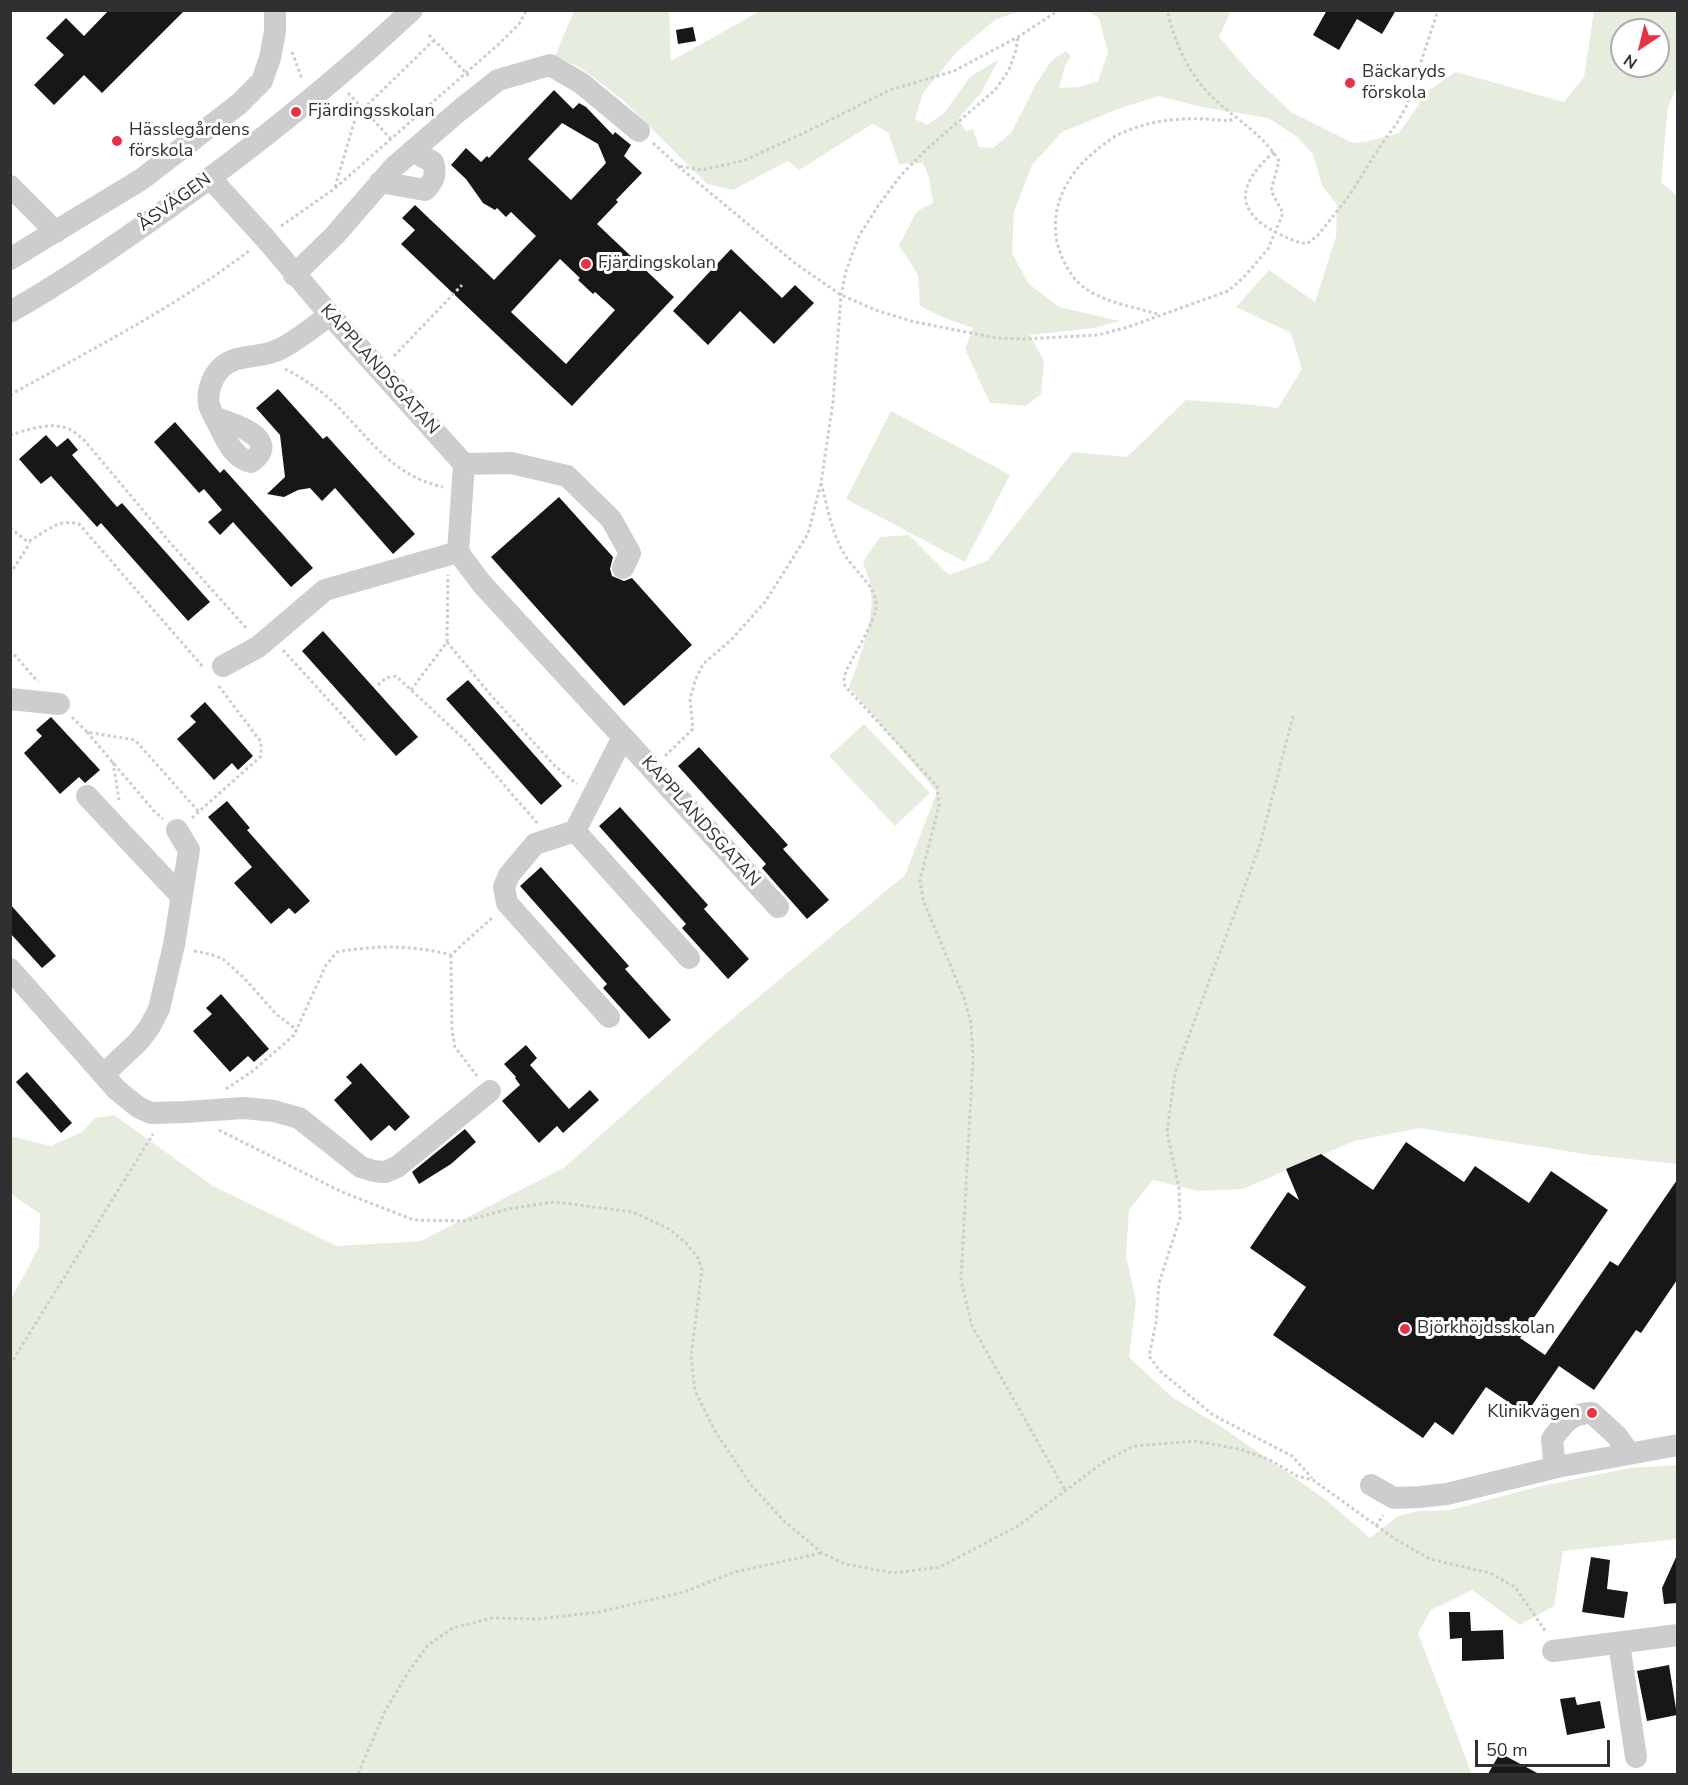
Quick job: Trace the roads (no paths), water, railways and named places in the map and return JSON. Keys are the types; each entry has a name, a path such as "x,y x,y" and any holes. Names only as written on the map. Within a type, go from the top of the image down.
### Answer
{"street":[{"path":"10,259 142,179 239,104 262,81 272,49 275,10"},
{"name":"ÅSVÄGEN","path":"10,312 86,267 210,178 342,75 412,10"},
{"path":"294,275 335,235 380,182 498,80 550,65 581,83 639,131"},
{"path":"380,182 425,190 432,184 436,170 433,162 410,154"},
{"name":"KAPPLANDSGATAN","path":"210,178 464,464"},
{"path":"10,186 56,232"},
{"path":"215,418 209,406 208,391 213,378 221,368 234,360 262,356 281,349 330,315"},
{"path":"217,671 258,647 325,590 453,553 464,464 511,462 567,476 611,519 630,554 623,568"},
{"name":"KAPPLANDSGATAN","path":"453,553 778,907"},
{"path":"10,699 59,704"},
{"name":"KAPPLANDSGATAN","path":"575,831 623,737"},
{"path":"87,796 181,896"},
{"path":"104,1074 138,1042 159,1009 173,949 189,850 177,830"},
{"path":"609,1017 507,903 504,887 509,875 535,844 575,831 689,958"},
{"path":"10,969 117,1089 138,1107 151,1113 254,1109 274,1111 299,1118 361,1167 385,1172 397,1167 490,1090"},
{"path":"1557,1467 1552,1439 1567,1420 1580,1413 1592,1413 1617,1436 1629,1453"},
{"path":"1371,1485 1394,1498 1406,1499 1447,1494 1557,1467 1677,1445"},
{"path":"1553,1651 1677,1635"},
{"path":"1619,1643 1636,1757"}],"place":[{"name":"Bäckaryds förskola","path":"1350,83"},
{"name":"Fjärdingsskolan","path":"296,112"},
{"name":"Hässlegårdens förskola","path":"117,141"},
{"name":"Fjärdingskolan","path":"586,264"},
{"name":"Björkhöjdsskolan","path":"1405,1329"},
{"name":"Klinikvägen","path":"1592,1413"}]}
